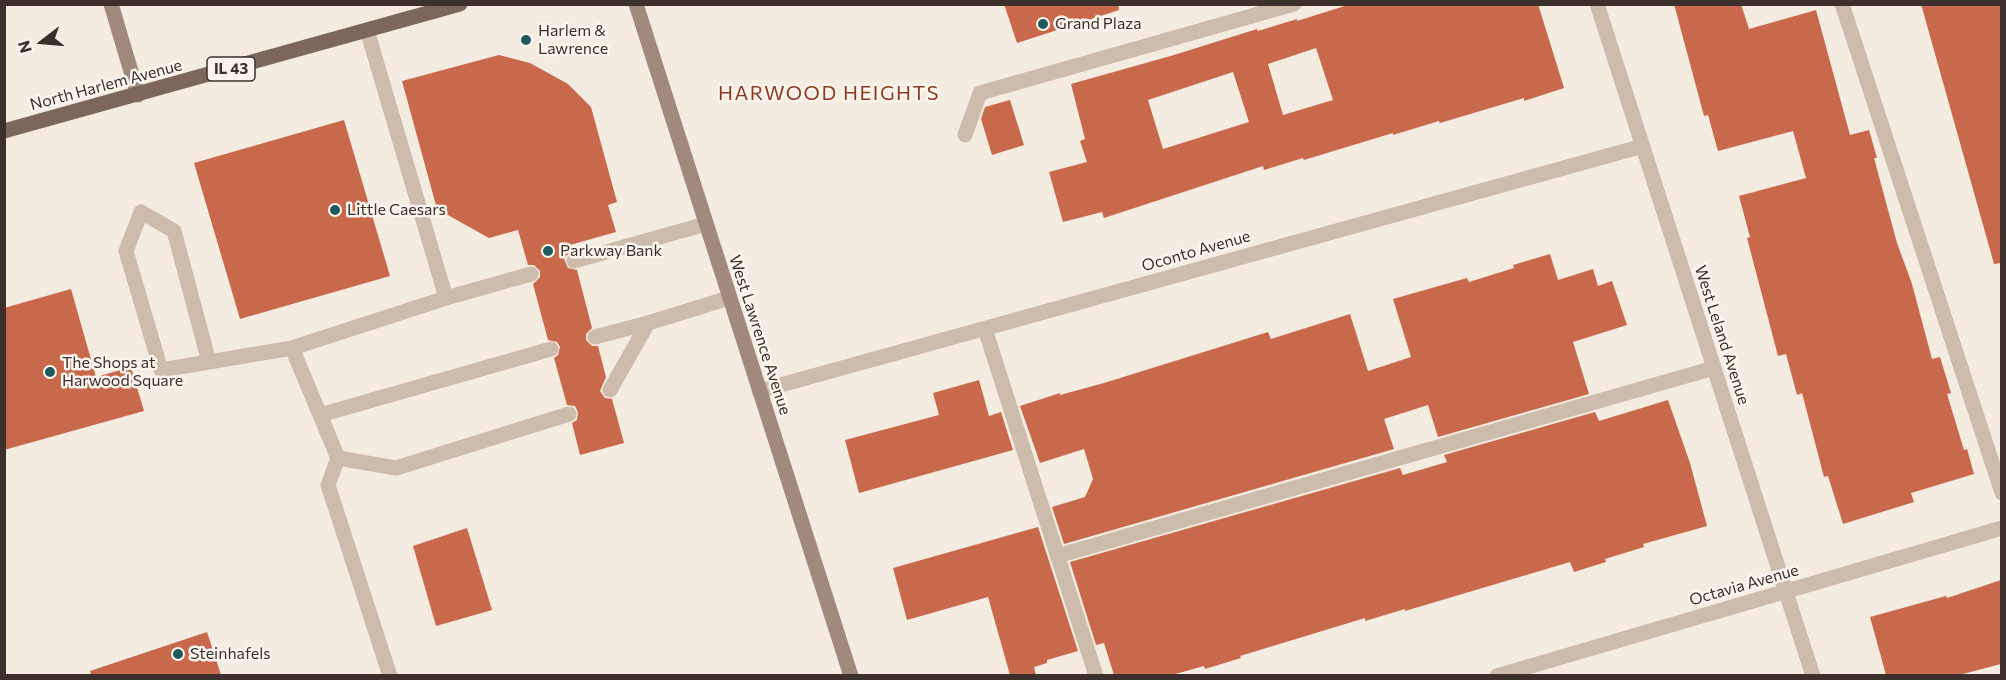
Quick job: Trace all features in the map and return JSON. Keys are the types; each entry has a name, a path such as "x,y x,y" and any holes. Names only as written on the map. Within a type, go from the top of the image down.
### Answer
{"main road":[{"path":"111,4 138,95"},
{"name":"North Harlem Avenue","path":"4,131 460,4"},
{"name":"West Lawrence Avenue","path":"636,4 851,675"}],"street":[{"path":"965,135 980,93 1294,4"},
{"name":"West Leland Avenue","path":"1597,4 1813,675"},
{"path":"1842,4 2001,493"},
{"path":"367,30 446,298"},
{"name":"Oconto Avenue","path":"759,392 1643,146"},
{"path":"209,362 174,231 141,212 126,251 161,370 209,362 292,348 446,298 531,274"},
{"path":"574,261 705,224"},
{"path":"595,337 729,298"},
{"path":"610,390 648,323"},
{"path":"985,329 1096,675"},
{"path":"292,348 338,458 328,485 390,675"},
{"path":"320,415 551,349"},
{"path":"1057,556 1714,368"},
{"path":"338,458 396,468 569,414"},
{"name":"Octavia Avenue","path":"1497,675 2001,528"}],"building":[{"name":"Grand Plaza","path":"1004,4 1118,4 1119,10 1017,43"},
{"path":"1351,4 1538,4 1564,88 1524,101 1524,98 1440,123 1439,121 1393,135 1393,133 1304,160 1303,158 1264,170 1263,166 1104,218 1102,212 1063,222 1049,172 1087,162 1080,141 1085,139 1071,84 1257,29 1258,31 1297,19 1297,21","holes":["1316,48 1333,100 1283,115 1268,64","1233,72 1249,122 1163,149 1148,100"]},
{"path":"1674,4 1741,4 1749,29 1816,10 1850,135 1869,130 1877,158 1874,158 1897,243 1912,284 1932,359 1940,357 1951,393 1947,394 1964,450 1967,449 1974,474 1911,493 1914,502 1843,524 1828,476 1824,477 1802,393 1797,395 1786,354 1778,356 1747,238 1750,237 1739,196 1806,178 1793,131 1718,151 1708,115 1704,116"},
{"path":"1921,4 2001,4 2001,263 1994,264"},
{"name":"Parkway Bank","path":"499,55 530,63 568,84 591,107 617,202 608,205 616,232 570,245 572,252 564,259 568,268 577,270 592,328 586,334 586,340 592,346 598,346 606,377 600,391 605,398 612,399 624,443 580,455 572,423 577,420 578,412 575,406 567,405 554,358 558,355 560,347 557,342 548,340 533,284 540,277 540,271 534,265 528,265 518,230 489,238 437,209 402,81"},
{"path":"1010,100 1024,145 992,155 981,119 985,107"},
{"path":"344,120 390,276 240,319 194,163"},
{"path":"1550,254 1558,280 1593,269 1598,286 1612,281 1627,325 1573,342 1589,394 1438,437 1428,405 1384,419 1394,449 1064,544 1052,507 1085,497 1093,479 1084,449 1040,463 1020,406 1060,393 1060,395 1104,383 1268,332 1271,339 1350,314 1368,371 1411,357 1393,299 1467,278 1469,282"},
{"name":"The Shops at Harwood Square","path":"71,289 96,377 131,367 144,411 4,450 4,308"},
{"path":"979,380 989,416 1001,412 1013,450 859,493 845,440 939,415 933,393"},
{"path":"1668,400 1690,463 1707,526 1643,544 1644,547 1605,559 1606,562 1574,572 1570,562 1405,611 1405,609 1365,621 1365,618 1205,669 1204,666 1172,675 1114,675 1104,643 1096,645 1070,562 1400,468 1403,475 1447,462 1444,455 1595,412 1599,421"},
{"path":"1038,527 1078,651 1047,660 1047,663 1034,667 1036,675 1010,675 988,597 907,620 893,568"},
{"path":"467,528 492,610 436,626 413,546"},
{"path":"2001,580 2001,664 1959,675 1886,675 1870,617 1946,596 1947,598"},
{"name":"Steinhafels","path":"207,632 221,675 91,675 90,671"}],"place":[{"name":"Grand Plaza","path":"1043,24"},
{"name":"Harlem & Lawrence","path":"526,40"},
{"name":"Little Caesars","path":"335,210"},
{"name":"Parkway Bank","path":"548,251"},
{"name":"The Shops at Harwood Square","path":"50,372"},
{"name":"Steinhafels","path":"178,654"}],"district":[{"name":"HARWOOD HEIGHTS","path":"829,93"}]}
